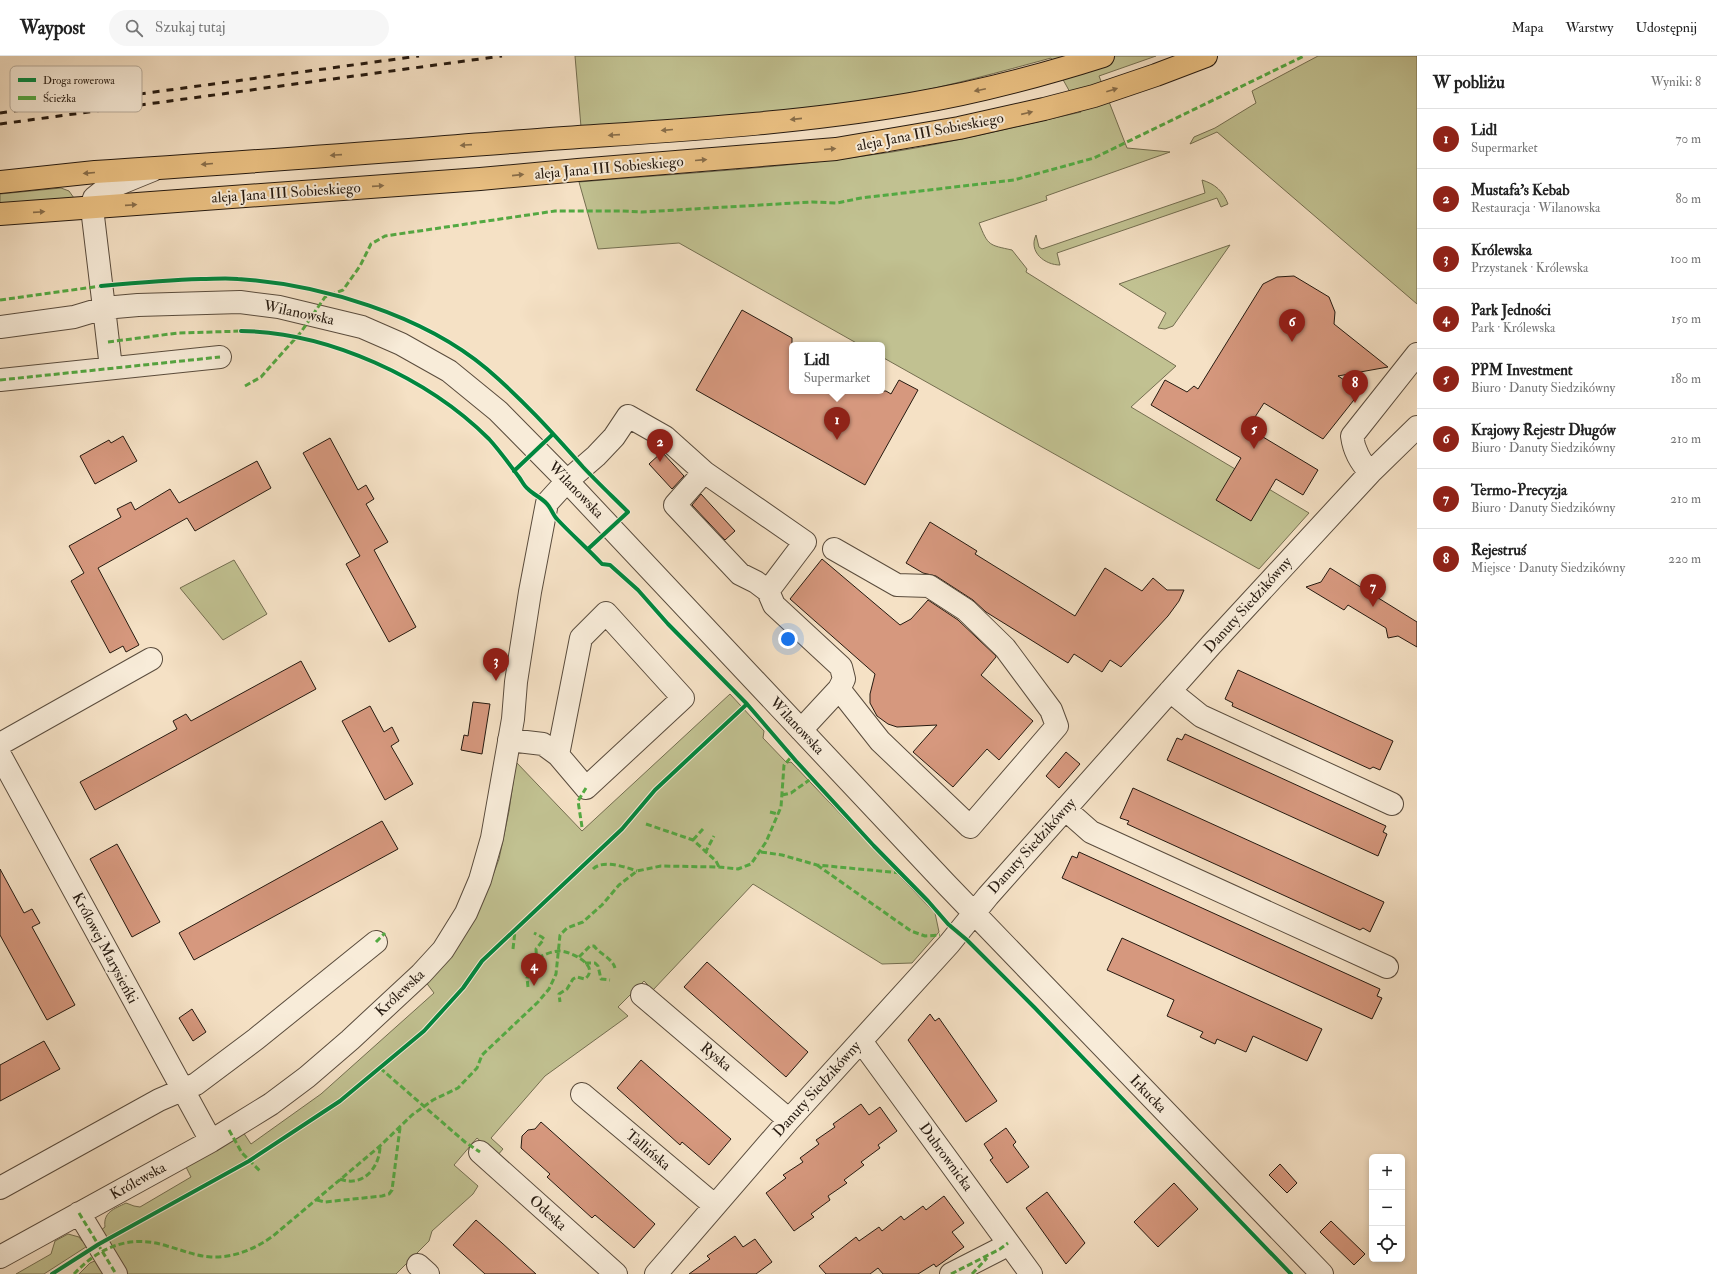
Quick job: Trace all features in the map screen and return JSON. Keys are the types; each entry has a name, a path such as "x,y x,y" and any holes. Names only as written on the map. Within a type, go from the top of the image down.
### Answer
{"main road":[{"name":"aleja Jana III Sobieskiego","path":"0,182 95,172 645,132 840,115 953,96 1058,70 1103,56"},
{"name":"aleja Jana III Sobieskiego","path":"0,214 480,179 836,149 959,128 1075,101 1156,75 1206,56"}],"street":[{"path":"111,368 92,208 94,198 104,190 156,168"},
{"name":"Wilanowska","path":"0,327 74,317 104,308 138,305 240,302 279,307 362,328 401,344 449,371 498,410 567,481 974,913"},
{"path":"1370,473 1360,461 1354,447 1352,436 1417,354"},
{"path":"0,380 220,357"},
{"name":"Królewska","path":"0,1257 211,1141 271,1104 307,1077 350,1040 421,974 443,950 466,913 480,880 497,817 530,592 547,503 567,481 596,456 614,437 628,416 665,437 704,472"},
{"name":"Danuty Siedzikówny","path":"658,1273 714,1205 860,1041 949,944 974,913 1170,691 1370,473 1417,427"},
{"path":"768,591 805,542 704,472 675,505 740,574 756,582 768,591 774,605 841,667 844,679 839,689 801,730"},
{"path":"834,549 897,585 929,586 966,610 1005,648 1052,710 1057,726 970,827 880,740 839,689"},
{"path":"509,740 543,744 558,755 586,788 683,698 606,613 581,638 558,755"},
{"path":"0,744 107,682 151,659"},
{"path":"1170,691 1201,716 1392,804"},
{"name":"Królowej Marysieńki","path":"0,755 58,858 138,1010 184,1090 211,1141"},
{"path":"1066,809 1091,832 1387,967"},
{"name":"Irkucka","path":"974,913 1322,1274"},
{"path":"0,1188 159,1100 196,1084 256,1039 376,942"},
{"name":"Ryska","path":"642,995 789,1120"},
{"name":"Dubrownicka","path":"860,1041 1000,1248 1031,1274"},
{"name":"Tallińska","path":"582,1094 714,1205"},
{"name":"Odeska","path":"480,1152 616,1274"},
{"path":"79,1213 116,1274"},
{"path":"951,1274 1000,1248"},
{"path":"972,1274 1000,1248"}],"green space":[{"path":"575,56 1156,56 1099,76 1127,148 1170,152 1046,196 1047,200 979,223 987,240 998,247 1012,250 1027,269 1026,272 1176,366 1131,407 1309,513 1259,569 885,359 885,342 855,342 679,243 598,249 579,182 853,158 939,144 1081,112 1051,58 994,74 935,88 896,96 818,108 581,127"},
{"path":"1318,56 1417,56 1417,304 1217,132 1190,144 1194,137 1215,128 1256,103 1252,91"},
{"path":"1202,180 1218,189 1224,195 1228,204 1221,207 1217,198 1057,253 1060,265 1049,263 1036,252 1034,241 1036,235 1039,247 1042,249 1205,193"},
{"path":"61,188 69,191 74,198 0,205 0,194"},
{"path":"1230,245 1173,326 1165,329 1158,328 1166,313 1119,284"},
{"path":"234,560 267,614 223,640 180,588"},
{"path":"730,694 764,731 763,738 787,763 791,762 935,913 939,932 912,963 882,964 753,884 653,990 644,981 618,1007 628,1016 545,1076 491,1138 503,1149 497,1156 477,1138 454,1165 478,1186 473,1194 432,1231 429,1241 396,1274 125,1274 101,1230 105,1227 106,1218 110,1212 126,1203 140,1207 191,1177 185,1165 243,1132 251,1144 321,1094 434,993 425,981 484,899 499,859 509,811 516,762 582,831"},
{"path":"68,1234 79,1237 82,1241 85,1239 89,1245 44,1274 16,1274 51,1254 55,1241"},
{"path":"97,1260 105,1274 79,1274 90,1263"}],"building":[{"path":"1294,276 1329,297 1335,312 1334,324 1388,367 1338,376 1361,391 1323,439 1264,403 1248,428 1318,470 1303,495 1276,479 1251,521 1216,500 1241,458 1151,405 1165,380 1187,392 1194,386 1198,389 1263,284 1277,277"},
{"path":"742,310 792,338 792,342 789,342 789,394 885,394 886,391 891,394 899,380 918,390 865,485 696,390"},
{"path":"123,436 137,461 95,484 80,456 109,440 111,443"},
{"path":"330,438 358,490 366,485 374,499 366,504 388,542 374,550 416,627 389,642 346,564 360,556 303,453"},
{"path":"662,452 684,476 672,489 649,464"},
{"path":"257,461 271,488 195,531 187,518 98,568 139,645 126,652 123,646 110,653 71,581 84,573 69,546 121,517 117,509 131,502 135,510 170,489 179,503"},
{"path":"701,494 735,531 725,540 692,505"},
{"path":"930,522 977,551 975,554 1075,616 1105,568 1142,591 1153,578 1167,590 1184,590 1179,601 1168,616 1121,667 1110,660 1102,672 1074,654 1068,663 986,612 973,600 936,576 923,573 906,563"},
{"path":"822,559 900,625 911,619 928,600 958,620 996,656 981,675 1033,721 999,760 987,749 953,787 913,752 937,725 897,727 888,724 877,716 870,703 870,694 875,674 790,599"},
{"path":"1330,568 1417,622 1417,647 1398,636 1388,638 1386,628 1348,605 1344,610 1306,587 1321,582"},
{"path":"301,661 316,689 95,810 80,782 177,729 173,721 186,714 191,721"},
{"path":"1238,670 1393,741 1380,770 1373,767 1370,769 1232,706 1233,703 1225,699"},
{"path":"473,702 490,704 482,754 461,750 464,735 468,736"},
{"path":"370,706 384,732 392,727 399,741 391,746 413,784 385,800 342,721"},
{"path":"1185,734 1386,826 1383,832 1387,834 1378,856 1167,760 1177,738 1182,740"},
{"path":"1066,752 1080,764 1059,788 1046,776"},
{"path":"1133,788 1384,902 1370,932 1363,928 1360,930 1127,824 1129,821 1120,818"},
{"path":"382,821 398,849 194,960 179,933"},
{"path":"117,844 160,922 132,937 90,859"},
{"path":"1079,852 1380,989 1377,996 1382,998 1372,1019 1062,878 1072,856 1077,858"},
{"path":"0,869 24,913 32,909 40,923 32,927 75,1005 47,1020 0,935"},
{"path":"1122,938 1322,1029 1307,1061 1253,1036 1246,1052 1217,1039 1215,1044 1200,1037 1203,1032 1167,1016 1174,1000 1107,970"},
{"path":"707,962 808,1052 786,1077 684,987"},
{"path":"192,1009 206,1032 193,1041 179,1018"},
{"path":"930,1014 935,1021 939,1018 997,1101 966,1122 908,1040"},
{"path":"44,1041 60,1069 0,1101 0,1065"},
{"path":"641,1060 731,1139 709,1165 682,1142 680,1145 617,1088"},
{"path":"861,1104 869,1115 880,1107 897,1131 878,1145 880,1148 861,1162 864,1165 844,1180 847,1183 828,1196 830,1200 811,1214 814,1217 794,1231 766,1193 786,1178 783,1175 803,1162 800,1158 819,1144 816,1140 835,1127 833,1124"},
{"path":"541,1122 655,1224 634,1248 595,1215 592,1218 547,1177 550,1174 521,1148 522,1136 528,1130 535,1129"},
{"path":"1006,1128 1016,1142 1013,1145 1029,1167 1007,1183 990,1160 993,1158 984,1144"},
{"path":"1280,1164 1297,1183 1287,1193 1269,1175"},
{"path":"1174,1183 1198,1209 1158,1247 1134,1222"},
{"path":"1047,1192 1085,1243 1066,1264 1026,1208"},
{"path":"944,1196 964,1223 952,1232 964,1247 936,1267 934,1264 918,1274 883,1274 878,1268 870,1274 826,1274 819,1266 856,1237 859,1241 879,1227 882,1231 901,1216 904,1220 923,1206 926,1210"},
{"path":"476,1220 536,1274 485,1274 453,1245"},
{"path":"1331,1221 1365,1254 1354,1265 1320,1232"},
{"path":"735,1236 743,1247 755,1239 772,1262 756,1274 689,1274 710,1259 707,1256"}],"railway":[{"path":"142,94 419,56"},
{"path":"142,105 502,56"},
{"path":"0,113 10,112"},
{"path":"0,124 89,112"}],"marked path":[{"path":"245,386 261,377 301,332 325,297 343,290 360,266 371,244 385,236 555,211 642,212 812,202 837,203 861,198 1014,180 1094,158 1304,56"},
{"path":"0,300 101,286"},
{"path":"108,342 178,333 243,331"},
{"path":"0,380 220,357"},
{"path":"74,1274 105,1250 128,1242 153,1243 189,1253 220,1257 252,1249 273,1236 380,1146 412,1115 433,1100 458,1088 477,1068 482,1055 538,1002 549,989 556,974 560,935 567,928 583,922 602,905 619,885 637,871 661,866 719,867 738,869 751,864 766,842 781,807 784,765 792,756"},
{"path":"782,795 791,793 812,778"},
{"path":"582,827 578,801 586,788"},
{"path":"770,812 778,814"},
{"path":"646,824 693,840 716,861 719,867"},
{"path":"693,840 703,829"},
{"path":"705,853 714,836"},
{"path":"761,852 782,855 817,865 901,873"},
{"path":"593,869 597,866 608,864 637,871"},
{"path":"817,865 911,931 925,936 940,935"},
{"path":"513,949 515,931"},
{"path":"376,942 385,933"},
{"path":"528,987 527,978 536,965 536,949 544,939 534,933"},
{"path":"579,957 590,946 594,946 611,961 615,968"},
{"path":"538,958 548,953 559,951 577,956 587,964 589,974 585,979 577,977 573,979 567,989 559,994 560,1002"},
{"path":"585,963 595,963 598,966 601,979 610,980"},
{"path":"380,1068 465,1142 480,1152"},
{"path":"317,1200 325,1202 389,1194 392,1190 400,1128"},
{"path":"229,1130 242,1153 261,1172"},
{"path":"340,1179 356,1181 369,1174 377,1161 380,1146"},
{"path":"79,1213 116,1274"},
{"path":"951,1274 1000,1249 1008,1243"},
{"path":"972,1274 987,1258"}],"cycle path":[{"path":"101,286 201,279 233,279 270,282 336,295 402,318 433,333 461,350 500,380 536,416 588,473 628,512 588,549"},
{"path":"241,331 274,333 308,340 375,362 407,378 437,397 464,417 489,439 525,486 550,507 556,517 602,564 610,565 638,590 668,624 747,704 796,761 948,924 967,940 1034,1007 1291,1274"},
{"path":"514,471 553,434"},
{"path":"52,1274 99,1244 249,1161 340,1101 424,1031 463,988 482,961 622,829 655,790 747,704"}],"place":[{"name":"Krajowy Rejestr Długów","path":"1292,342"},
{"name":"Rejestruś","path":"1355,403"},
{"name":"Lidl","path":"837,440"},
{"name":"PPM Investment","path":"1254,449"},
{"name":"Mustafa's Kebab","path":"660,462"},
{"name":"Termo-Precyzja","path":"1373,607"},
{"name":"Królewska","path":"496,681"},
{"name":"Park Jedności","path":"534,986"}]}
